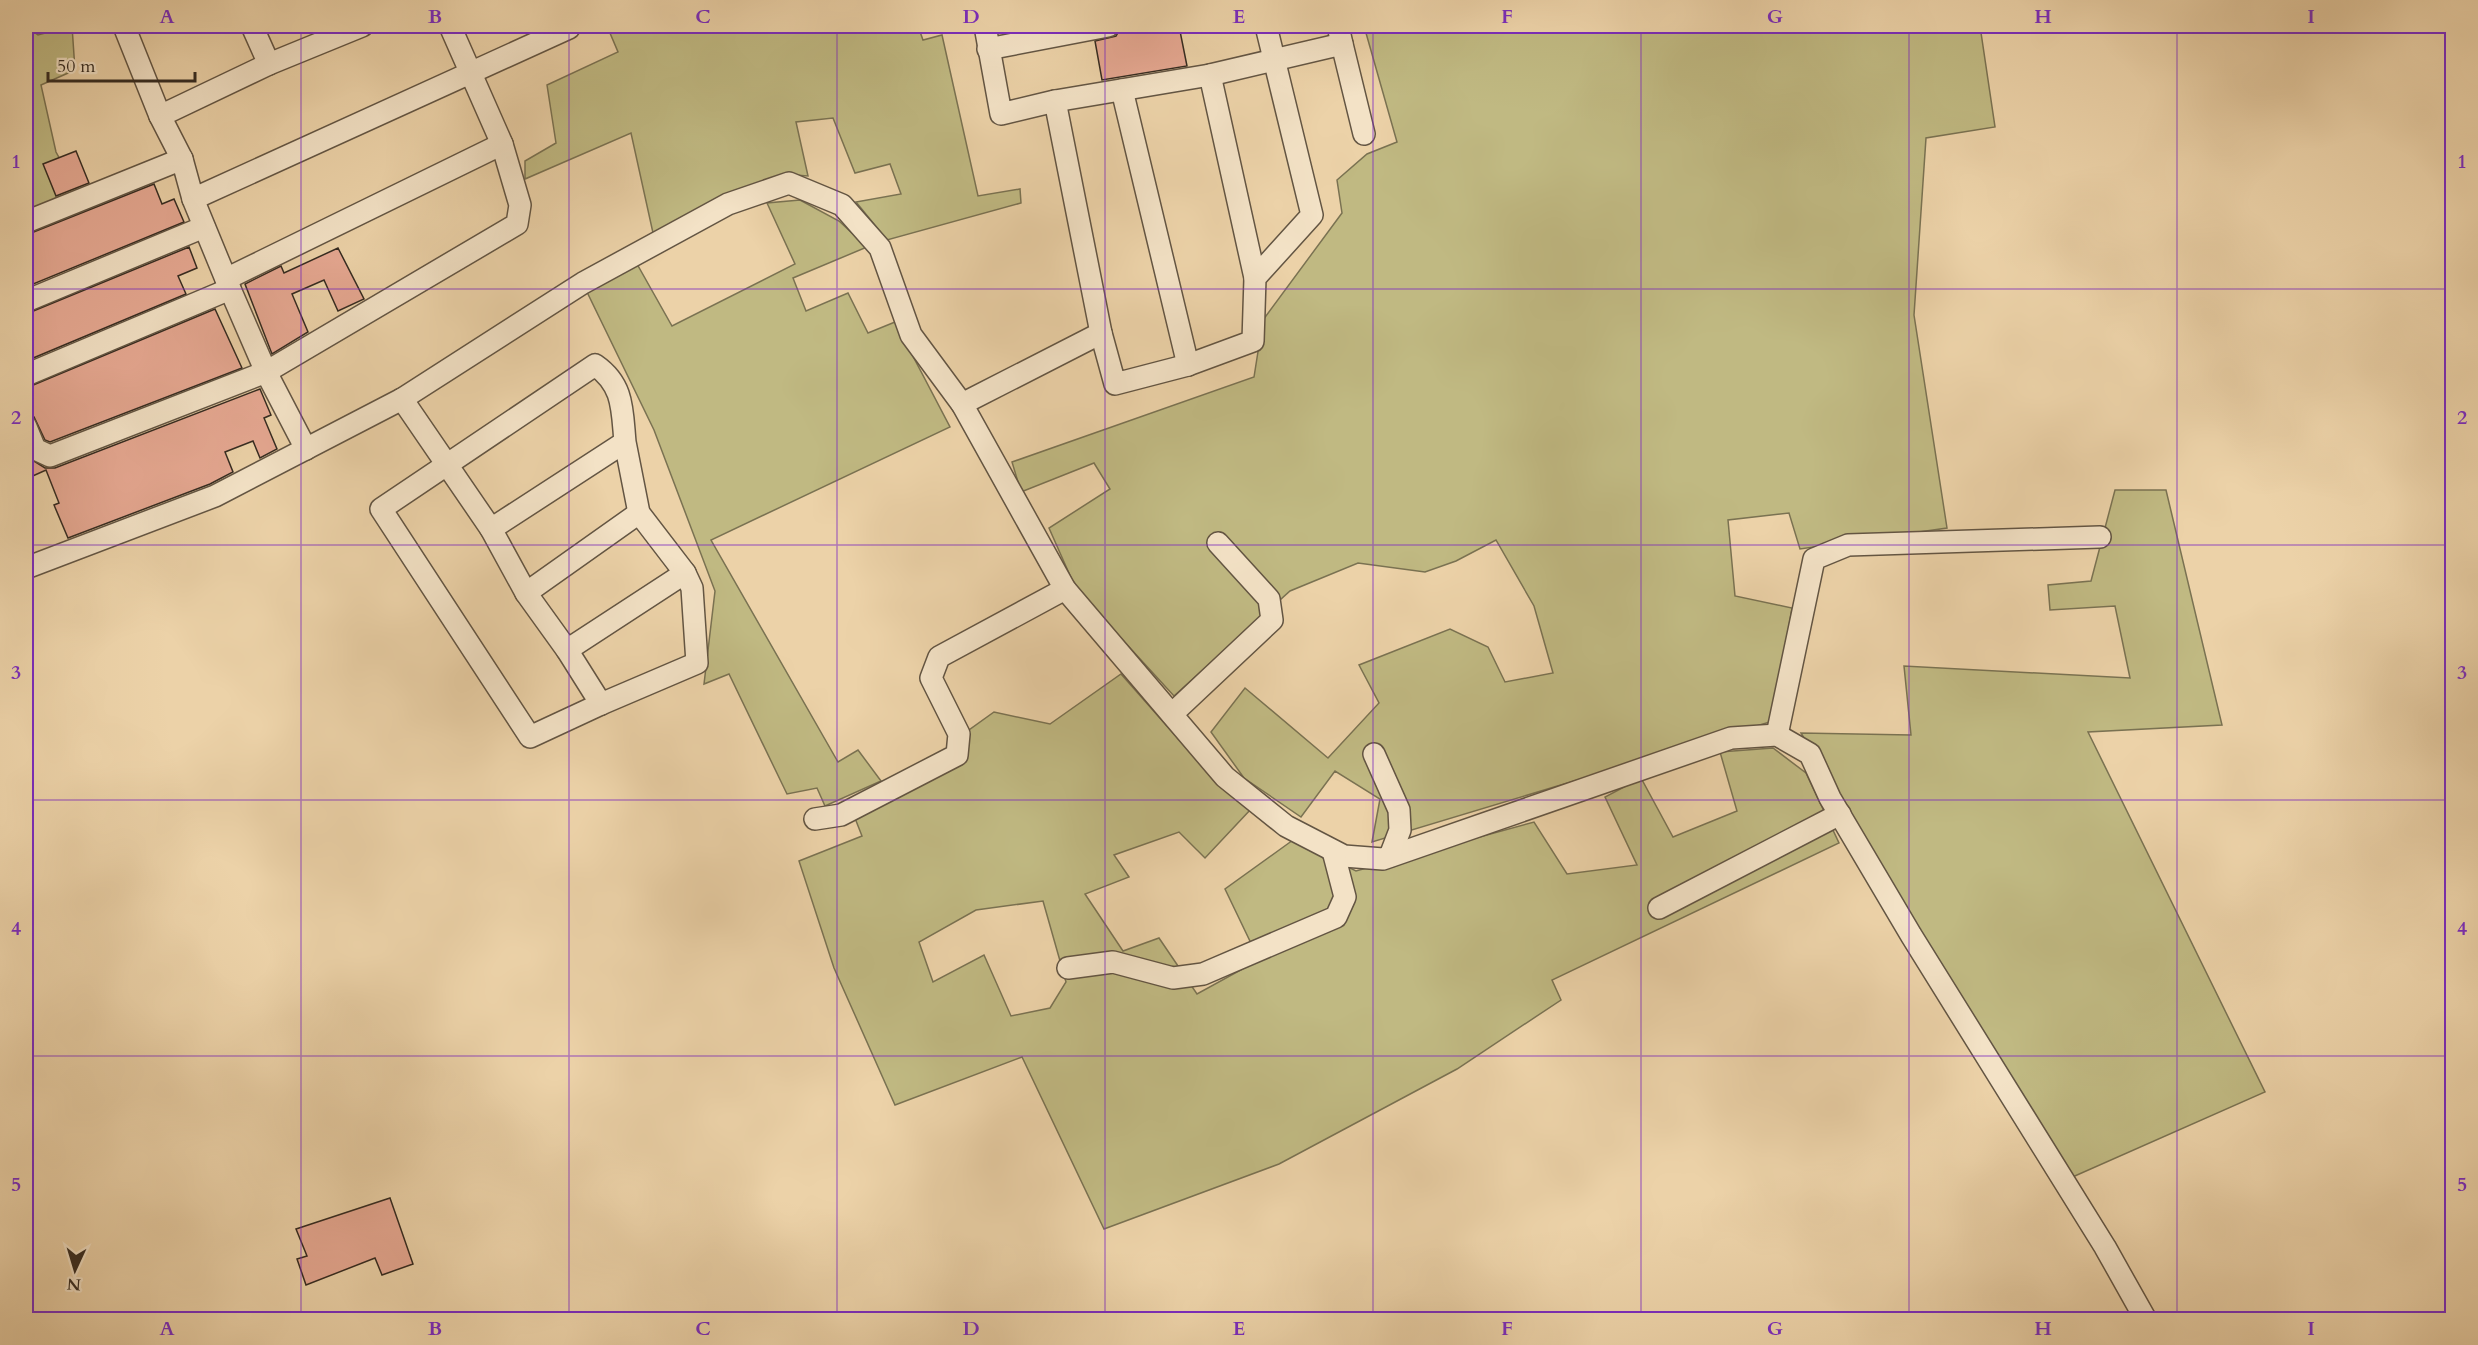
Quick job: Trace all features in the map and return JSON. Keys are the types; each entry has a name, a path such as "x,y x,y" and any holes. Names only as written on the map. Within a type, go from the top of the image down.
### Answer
{"street":[{"path":"124,26 160,116 182,159 193,199 228,284 266,372 306,449"},
{"path":"252,26 269,64"},
{"path":"160,116 269,64 362,26"},
{"path":"26,427 35,449 50,456 266,372 517,224 520,205 502,144 472,71 450,26"},
{"path":"985,26 1001,114 1055,101 1210,75 1274,58 1340,35 1364,134"},
{"path":"988,49 1108,26"},
{"path":"1255,278 1312,215 1266,26"},
{"path":"193,199 569,28"},
{"path":"1055,101 1101,333 1116,384 1188,365 1253,341 1255,278 1210,75"},
{"path":"1122,90 1188,365"},
{"path":"26,375 228,284 502,144"},
{"path":"26,222 182,159"},
{"path":"26,568 215,496 402,399 583,283 728,204 789,183 842,205 880,248 911,335 962,404 1065,589 1225,777 1286,825 1344,856 1383,859 1731,738 1777,735 1810,754 1840,814 2146,1320"},
{"path":"26,301 204,227"},
{"path":"962,404 1101,333"},
{"path":"595,365 603,371 620,393 625,442 639,513 685,573 692,588 697,663 530,737 381,509 595,365"},
{"path":"402,399 491,529 526,593 567,650 601,704"},
{"path":"491,529 625,442"},
{"path":"526,593 639,513"},
{"path":"1777,735 1814,559 1848,544 2100,537"},
{"path":"1172,714 1272,620 1269,599 1218,543"},
{"path":"567,650 685,573"},
{"path":"814,819 842,814 957,755 959,734 932,678 939,657 1065,589"},
{"path":"1374,754 1399,810 1400,830 1390,856"},
{"path":"1659,908 1840,814"},
{"path":"1068,968 1113,962 1173,978 1203,974 1336,917 1345,897 1333,851"}],"shaded area":[{"path":"26,26 38,35 72,26 75,70 41,85 56,152 77,190 26,211"},
{"path":"607,26 918,26 923,40 942,35 978,196 1020,189 1021,203 887,240 856,202 901,194 890,164 855,173 833,118 796,122 808,176 782,174 653,233 631,133 525,179 525,161 556,143 547,85 618,52"},
{"path":"1364,26 1980,26 1995,127 1926,138 1914,315 1947,528 1800,549 1789,513 1728,520 1735,596 1792,608 1773,721 1372,842 1380,799 1335,771 1301,817 1244,778 1211,732 1245,688 1328,758 1379,703 1359,665 1450,629 1488,647 1505,682 1553,673 1534,606 1496,540 1456,561 1425,572 1358,563 1290,591 1174,696 1076,589 1049,528 1110,489 1094,463 1021,492 1012,462 1254,377 1263,320 1342,213 1337,180 1367,154 1397,142"},
{"path":"800,200 839,221 867,247 793,278 806,311 848,293 868,333 895,322 950,427 711,540 838,762 858,750 881,781 825,806 817,788 787,794 729,674 704,684 715,591 654,430 587,292 637,264 672,326 795,264 767,203"},
{"path":"2115,490 2166,490 2222,725 2088,732 2265,1092 2068,1179 1801,733 1911,735 1904,666 2130,678 2115,606 2050,610 2048,585 2091,581"},
{"path":"1121,674 1204,768 1251,809 1205,858 1179,832 1114,855 1129,877 1085,894 1123,951 1159,938 1197,994 1259,960 1225,889 1293,840 1356,871 1534,822 1567,874 1637,865 1605,797 1641,778 1673,837 1737,811 1720,752 1773,748 1806,773 1839,843 1552,980 1561,1000 1457,1069 1279,1164 1104,1229 1022,1057 895,1105 834,968 799,861 862,836 853,813 966,753 969,730 994,712 1050,724","holes":["1043,901 1066,982 1050,1008 1011,1016 984,955 933,982 919,942 976,910"]}],"building":[{"path":"1136,26 1179,26 1187,66 1102,80 1095,41 1116,36 1120,29"},
{"path":"76,151 89,183 56,196 43,164"},
{"path":"154,184 162,204 174,199 184,222 26,287 26,235"},
{"path":"189,247 197,268 178,276 186,294 26,361 26,341 32,336 26,314"},
{"path":"338,248 364,299 338,311 324,280 292,294 308,332 272,354 245,284 281,266 284,273"},
{"path":"215,309 242,368 50,442 45,440 34,417 26,415 26,388"},
{"path":"260,389 271,415 264,418 277,449 260,458 253,441 225,452 233,472 210,484 68,538 54,505 59,503 46,470 26,479 26,456 45,468 55,468"},
{"path":"390,1198 413,1264 382,1275 375,1258 306,1285 297,1259 307,1256 296,1229"}]}
